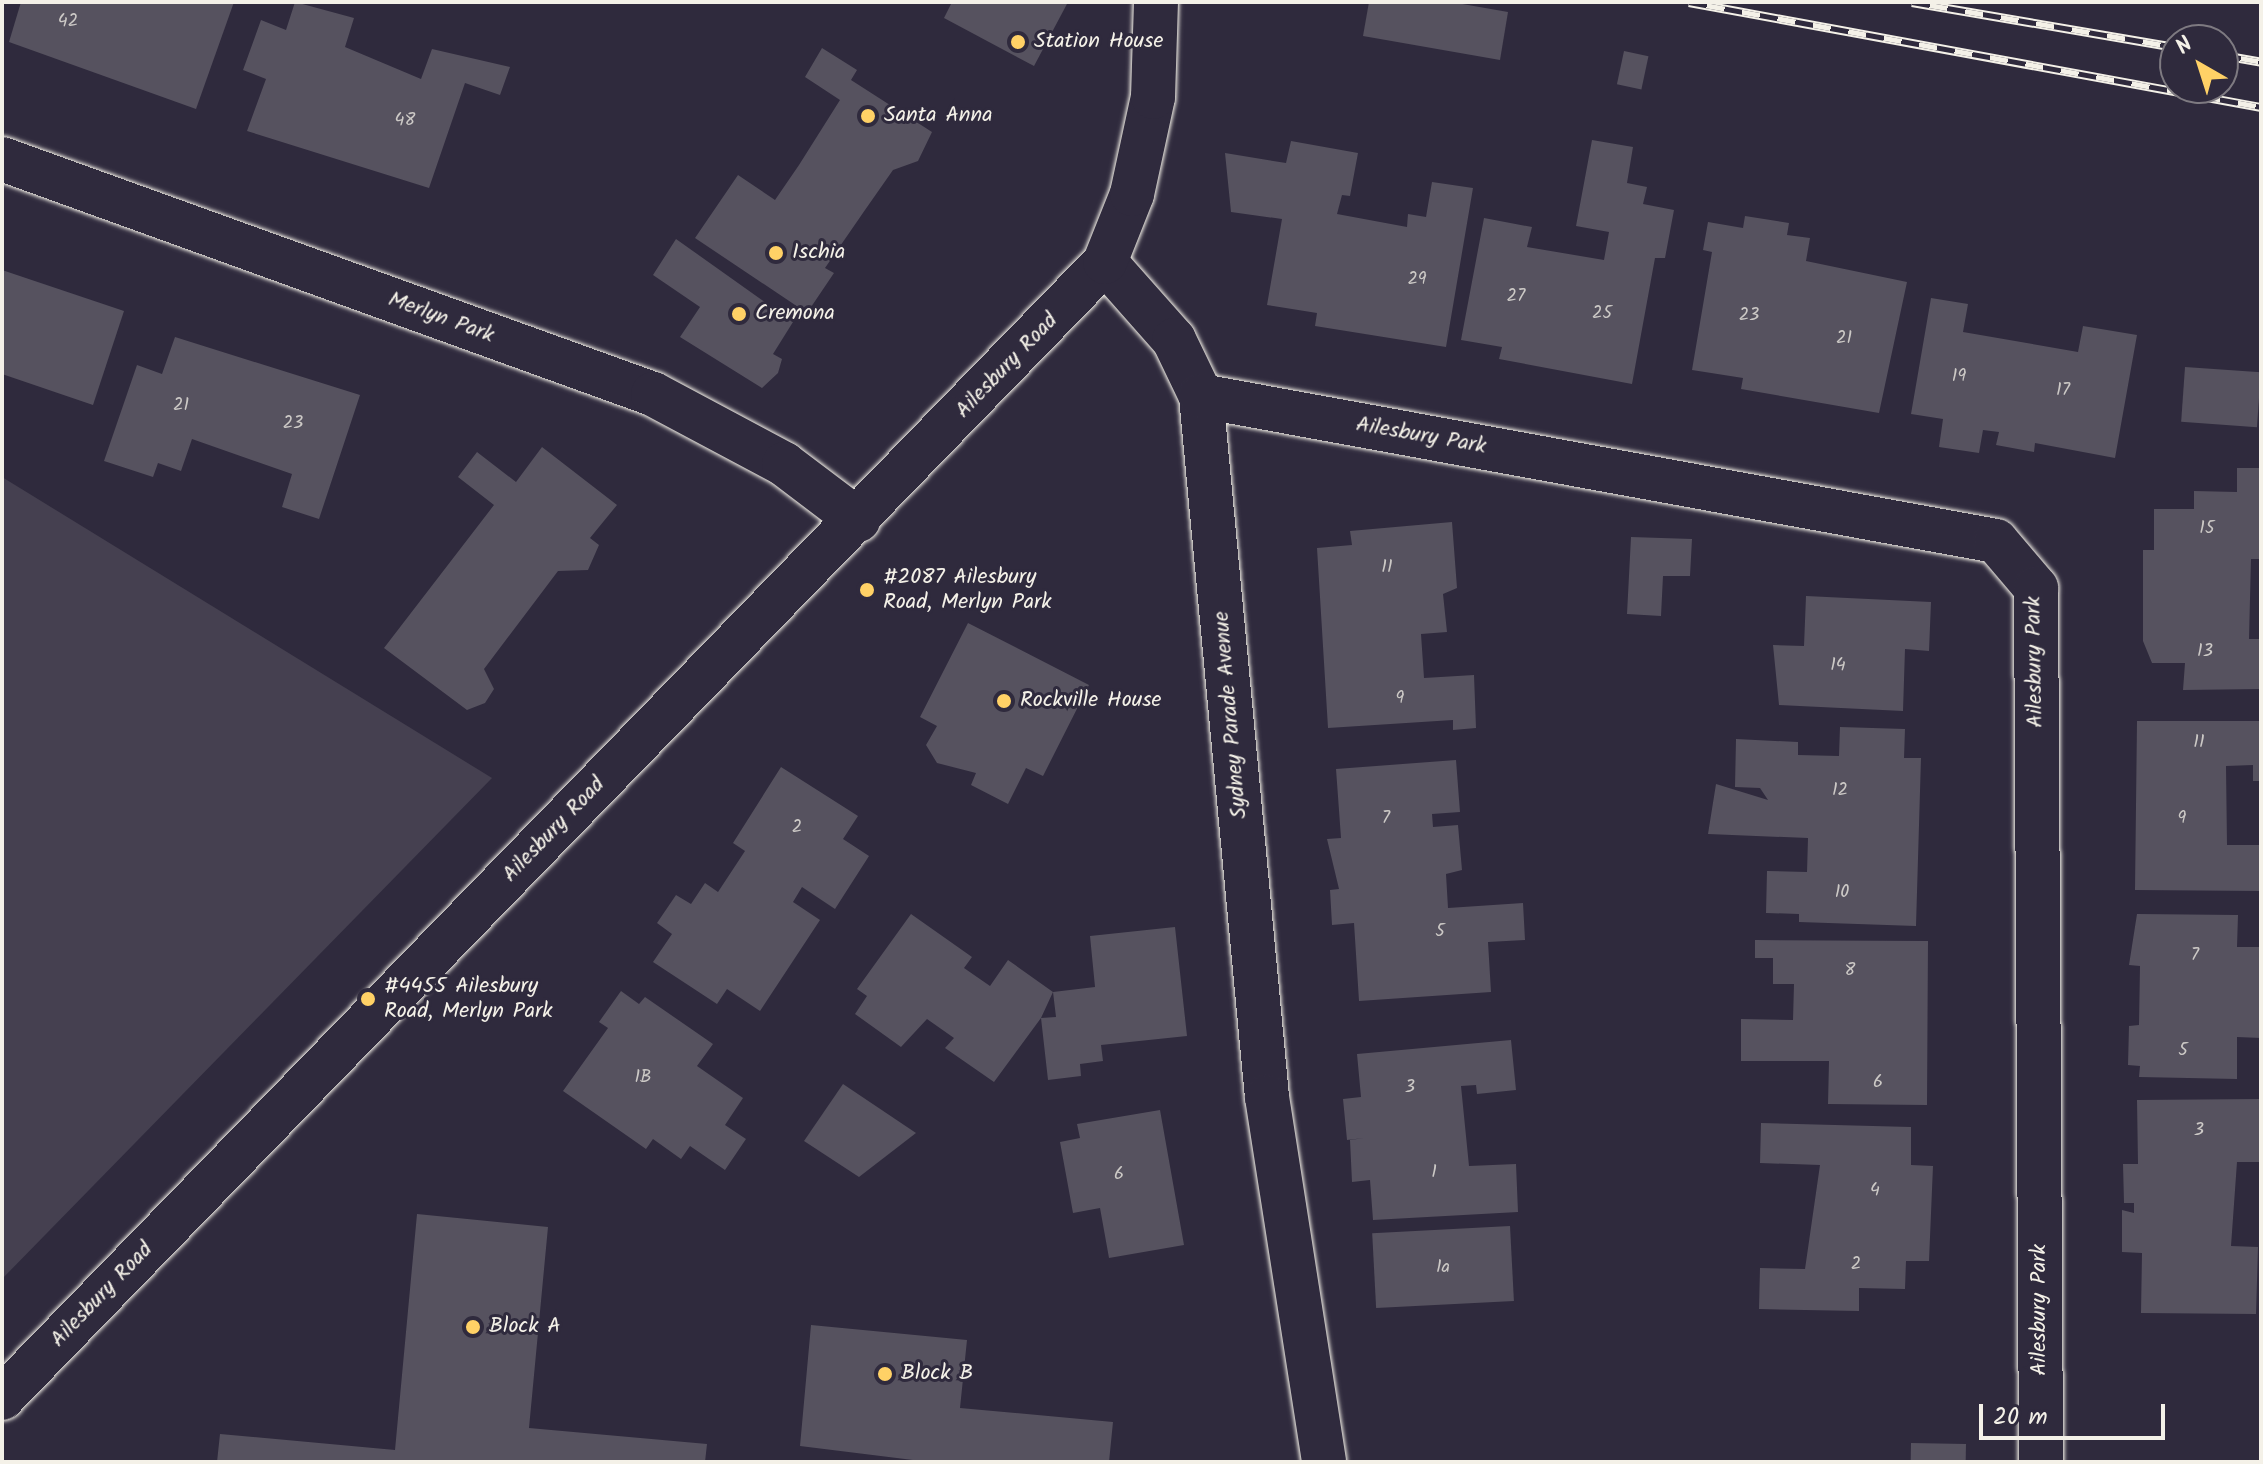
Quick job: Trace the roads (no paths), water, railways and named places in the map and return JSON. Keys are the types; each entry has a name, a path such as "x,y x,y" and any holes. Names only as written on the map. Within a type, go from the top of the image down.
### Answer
{"street":[{"path":"1105,262 1132,194 1153,97 1156,2"},
{"name":"Merlyn Park","path":"2,159 653,394 784,464 858,520"},
{"name":"Sydney Parade Avenue","path":"1105,262 1174,340 1201,396 1267,1097 1324,1462"},
{"name":"Ailesbury Road","path":"2,1398 858,520 1105,262"},
{"name":"Ailesbury Park","path":"1201,396 1996,541 2036,588 2041,1462"}],"railway":[{"path":"1689,2 2261,107"},
{"path":"1912,2 2159,44"},
{"path":"2239,58 2261,62"}],"place":[{"name":"Station House","path":"1018,42"},
{"name":"Santa Anna","path":"868,116"},
{"name":"Ischia","path":"776,253"},
{"name":"Cremona","path":"739,314"},
{"name":"#2087 Ailesbury Road, Merlyn Park","path":"867,590"},
{"name":"Rockville House","path":"1004,701"},
{"name":"#4455 Ailesbury Road, Merlyn Park","path":"368,999"},
{"name":"Block A","path":"473,1327"},
{"name":"Block B","path":"885,1374"}]}
